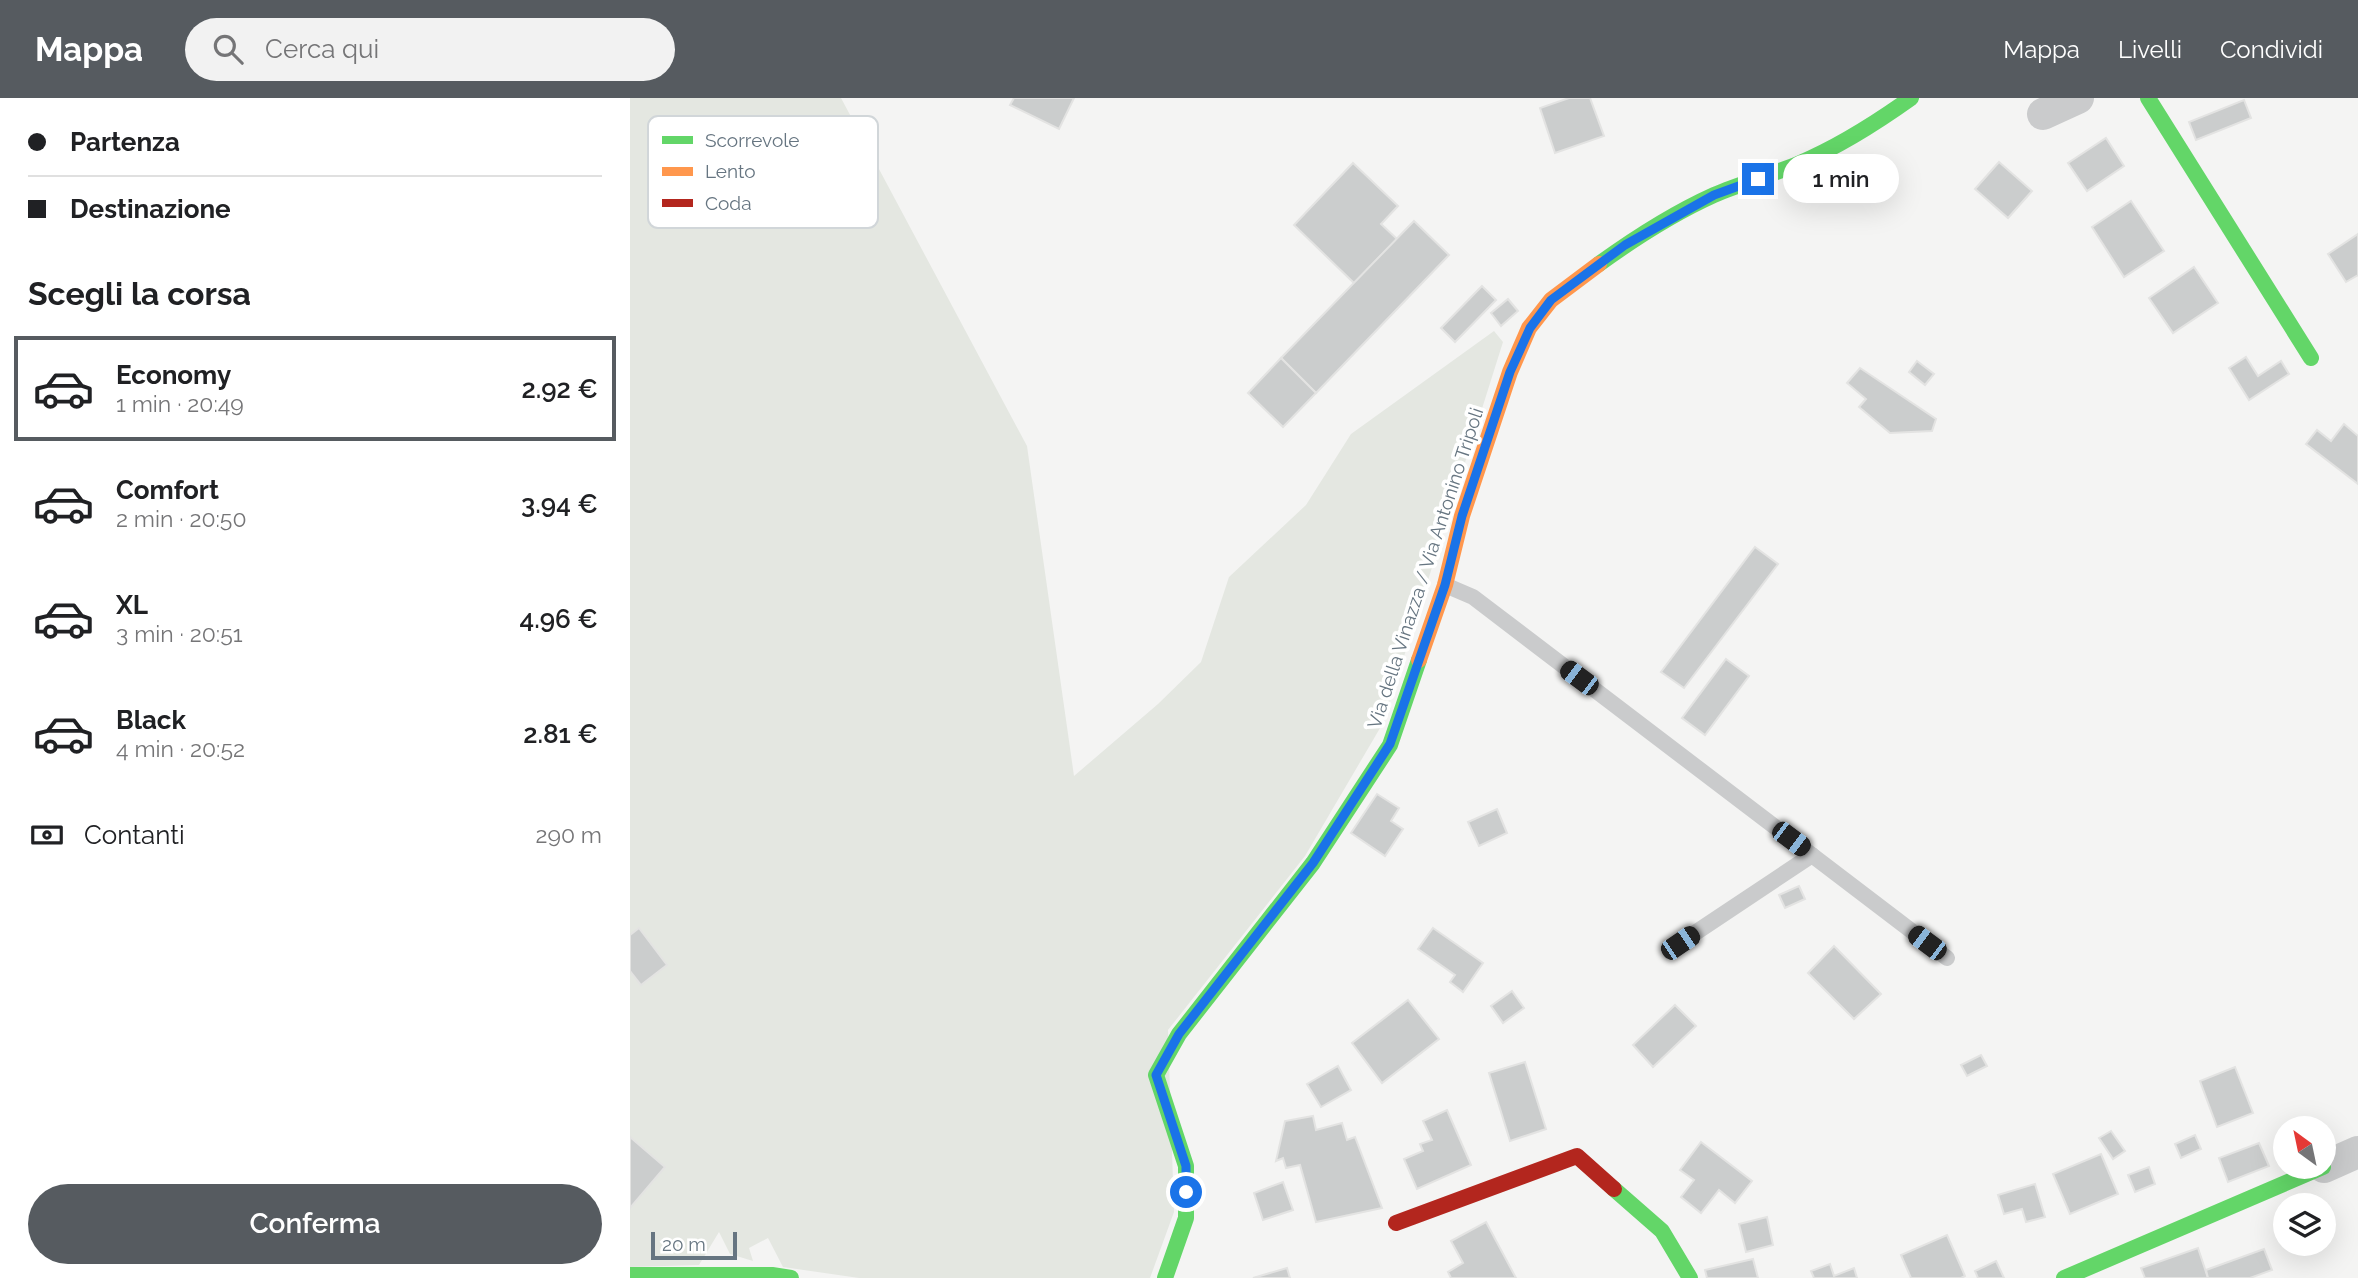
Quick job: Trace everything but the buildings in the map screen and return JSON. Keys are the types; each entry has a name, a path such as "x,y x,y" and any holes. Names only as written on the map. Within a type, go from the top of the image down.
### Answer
{"street":[{"name":"Via della Vinazza / Via Antonino Tripoli","path":"1165,1278 1186,1218 1186,1166 1156,1075 1179,1034 1313,863 1390,744 1445,585 1462,516 1510,372 1530,328 1551,300 1625,245 1714,195 1801,163 1871,127 1911,98"},
{"path":"2043,114 2078,98"},
{"path":"2148,98 2311,358"},
{"path":"2336,1162 2358,1152"},
{"path":"1396,1223 1577,1156 1662,1231 1690,1278"},
{"path":"2064,1278 2294,1180"},
{"path":"630,1275 772,1275 791,1278"}],"lane":[{"path":"1445,585 1473,597 1947,958"},
{"path":"1680,943 1812,855"}],"shaded area":[{"path":"630,98 841,98 851,116 648,116 648,228 878,228 878,167 1027,446 1074,776 1158,704 1201,662 1229,577 1306,505 1351,434 1494,331 1503,342 1383,723 1305,856 1168,1030 1174,1212 1150,1278 859,1278 783,1267 768,1238 749,1248 753,1261 730,1254 719,1232 699,1265 630,1267"}],"traffic: fast":[{"path":"1599,264 1684,210 1714,195 1815,156 1857,134 1911,98"},
{"path":"2148,98 2311,358"},
{"path":"1165,1278 1186,1218 1186,1166 1156,1075 1179,1034 1313,863 1390,745 1419,660"},
{"path":"2064,1278 2293,1180"},
{"path":"1614,1189 1662,1231 1690,1278"},
{"path":"630,1275 772,1275 791,1278"}],"traffic: slow":[{"path":"1419,660 1445,585 1462,516 1510,372 1529,328 1551,300 1599,264"}],"traffic: jam":[{"path":"1396,1223 1577,1156 1614,1189"}],"route":[{"path":"1186,1192 1186,1166 1156,1075 1179,1034 1313,863 1390,744 1445,585 1462,516 1510,372 1530,328 1551,300 1625,245 1714,195 1758,179"}]}
